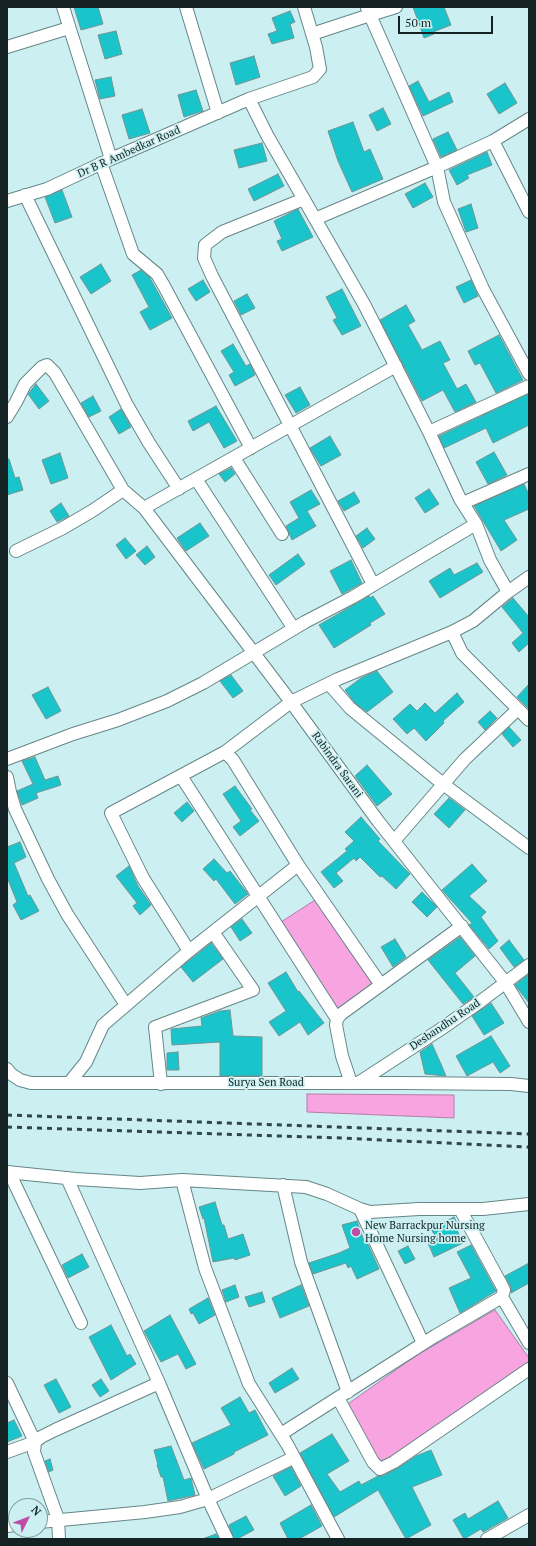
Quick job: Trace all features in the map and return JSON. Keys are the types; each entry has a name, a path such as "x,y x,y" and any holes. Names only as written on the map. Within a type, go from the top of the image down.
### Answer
{"street":[{"path":"63,7 133,254 157,274 251,448"},
{"path":"186,7 218,113"},
{"name":"Dr B R Ambedkar Road","path":"7,201 47,189 106,161 250,99 317,74 320,70 304,7"},
{"path":"312,34 368,11 396,7"},
{"path":"368,11 437,167 444,202 483,289 527,366"},
{"path":"7,47 69,28"},
{"path":"250,99 267,135 364,304 429,432 463,504 476,524 490,560 508,592"},
{"path":"315,218 437,167 493,141 529,119"},
{"path":"493,141 529,212"},
{"path":"25,195 127,405 149,443 179,489"},
{"path":"304,199 222,232 205,245 204,258 372,584"},
{"name":"Rabindra Sarani","path":"7,417 25,384 42,367 47,365 55,373 123,490 144,508 394,841 505,982 529,1022"},
{"path":"144,508 396,366"},
{"path":"429,432 529,386"},
{"path":"234,458 282,534"},
{"path":"463,504 529,474"},
{"path":"196,479 294,629"},
{"path":"16,551 63,528 123,490"},
{"path":"7,759 73,734 118,720 166,701 203,682 476,524"},
{"path":"189,951 143,878 111,813 225,752 291,702 328,684 452,632 473,621 508,592 529,578"},
{"path":"452,632 462,653 529,720"},
{"path":"328,684 350,708 443,784 529,848"},
{"path":"394,841 470,755 518,709"},
{"path":"225,752 233,760 298,865 381,985"},
{"path":"181,776 337,1019"},
{"path":"7,777 15,809 48,879 67,914 126,1005"},
{"path":"69,1083 86,1062 103,1025 189,951 298,865"},
{"path":"354,1083 342,1056 336,1025 337,1019 341,1014 462,926"},
{"path":"161,1084 155,1027 253,990 213,932"},
{"name":"Desbandhu Road","path":"354,1083 441,1029 529,965"},
{"name":"Surya Sen Road","path":"7,1069 11,1074 20,1080 31,1083 354,1083 511,1084 529,1086"},
{"path":"8,1172 140,1183 182,1180 306,1187 327,1194 360,1210 370,1212 483,1209 529,1204"},
{"path":"8,1172 81,1323"},
{"path":"66,1178 160,1383 208,1499 227,1539"},
{"path":"182,1180 205,1268 250,1384 281,1434 338,1539"},
{"path":"283,1185 301,1262 343,1395 373,1462 380,1469 394,1462 529,1369"},
{"path":"281,1434 423,1343 502,1297 504,1290 502,1284 460,1209"},
{"path":"360,1210 423,1343"},
{"path":"502,1297 529,1342"},
{"path":"7,1383 35,1442 34,1452 58,1520 59,1539"},
{"path":"7,1452 35,1442 41,1437 55,1430 160,1383"},
{"path":"48,1521 145,1512 180,1507 208,1499 293,1458"},
{"path":"487,1539 529,1515"}],"shaded area":[{"path":"315,900 373,985 337,1010 281,922"},
{"path":"307,1094 454,1095 454,1118 307,1112"},
{"path":"495,1310 529,1358 529,1363 381,1463 345,1406 417,1355"}],"building":[{"path":"74,7 98,7 103,24 81,30"},
{"path":"413,7 444,7 451,25 433,32 434,34 424,38"},
{"path":"290,11 295,22 290,24 294,38 272,44 268,34 277,31 272,18"},
{"path":"116,31 122,54 105,59 98,35"},
{"path":"254,56 260,77 236,85 230,63"},
{"path":"111,77 115,96 100,99 95,80"},
{"path":"418,81 429,102 449,92 453,102 423,116 409,86"},
{"path":"505,83 517,103 499,114 487,94"},
{"path":"196,90 203,111 184,117 178,95"},
{"path":"383,108 391,124 377,131 369,115"},
{"path":"142,109 150,133 129,139 122,115"},
{"path":"353,122 364,152 370,149 383,179 352,192 338,161 328,131"},
{"path":"448,132 457,150 441,157 433,139"},
{"path":"262,143 267,161 239,168 234,150"},
{"path":"487,152 492,165 467,175 469,178 457,185 449,170"},
{"path":"278,174 284,186 254,201 248,189"},
{"path":"425,183 433,197 413,208 405,194"},
{"path":"62,190 72,217 55,223 45,197"},
{"path":"471,204 478,228 466,232 458,209"},
{"path":"298,209 313,237 282,251 277,241 282,239 274,221"},
{"path":"101,264 111,281 91,294 80,277"},
{"path":"141,270 150,278 172,318 150,330 140,312 149,307 132,275"},
{"path":"203,280 210,292 196,301 188,289"},
{"path":"471,280 478,296 464,303 456,287"},
{"path":"342,289 361,326 342,335 333,320 337,318 326,297"},
{"path":"247,294 255,308 241,315 234,301"},
{"path":"406,305 415,321 408,325 422,350 440,341 450,360 443,363 457,389 466,384 476,402 455,412 443,390 422,401 380,320"},
{"path":"499,335 523,380 496,393 480,363 475,365 468,351"},
{"path":"233,344 246,366 250,364 255,375 235,386 229,375 234,372 221,351"},
{"path":"36,384 49,401 39,409 28,394"},
{"path":"300,387 310,405 296,413 285,395"},
{"path":"528,394 529,425 493,443 486,428 444,448 439,436"},
{"path":"93,396 101,411 89,417 81,403"},
{"path":"216,406 237,441 224,448 209,422 193,431 188,421"},
{"path":"121,409 131,427 119,434 109,417"},
{"path":"330,436 341,455 321,466 310,448"},
{"path":"494,452 507,475 488,484 476,462"},
{"path":"60,453 68,478 51,484 42,460"},
{"path":"7,459 9,459 15,478 19,477 23,490 7,495"},
{"path":"231,468 235,474 225,482 219,474"},
{"path":"524,484 529,495 529,509 504,520 517,540 501,551 474,506"},
{"path":"429,489 439,504 425,513 415,498"},
{"path":"311,490 320,504 307,511 316,526 292,540 286,526 299,518 290,502"},
{"path":"354,492 360,502 344,511 338,501"},
{"path":"61,503 69,516 57,522 50,511"},
{"path":"200,523 209,536 186,551 177,538"},
{"path":"367,528 375,539 363,548 356,536"},
{"path":"125,538 136,551 126,559 116,545"},
{"path":"147,546 155,557 145,565 136,555"},
{"path":"298,554 305,564 276,585 269,575"},
{"path":"351,560 362,583 342,594 330,571"},
{"path":"477,563 483,572 440,598 429,581 450,568 454,575"},
{"path":"369,596 370,598 373,596 385,614 370,623 371,625 334,648 319,625"},
{"path":"513,598 529,617 529,643 519,652 512,643 523,633 502,607"},
{"path":"377,671 393,692 367,712 355,703 345,690 361,678"},
{"path":"231,675 243,691 233,698 220,681"},
{"path":"529,684 529,709 517,697"},
{"path":"48,687 61,711 46,719 32,695"},
{"path":"457,693 464,702 443,721 444,723 426,741 414,728 407,734 393,719 410,704 417,711 425,703 435,713"},
{"path":"490,711 497,718 485,730 478,722"},
{"path":"509,727 521,740 513,747 502,734"},
{"path":"35,757 45,780 58,776 61,785 36,793 38,798 22,805 17,791 33,784 22,761"},
{"path":"367,765 392,794 377,806 355,776"},
{"path":"235,786 252,809 250,810 259,821 240,836 233,827 241,821 223,794"},
{"path":"449,798 465,810 449,828 434,814"},
{"path":"187,802 194,811 182,822 174,813"},
{"path":"361,817 380,839 378,841 410,874 396,889 382,876 380,877 360,857 356,861 354,858 336,873 343,881 334,888 321,872 347,851 345,849 354,841 345,832"},
{"path":"20,842 26,857 14,863 28,896 30,895 39,911 21,920 13,905 17,902 7,877 7,847"},
{"path":"214,859 227,873 230,871 248,894 235,904 216,879 214,881 203,869"},
{"path":"472,864 487,881 469,896 486,912 481,917 498,941 489,949 469,925 472,923 442,890"},
{"path":"129,866 138,886 151,905 140,915 133,906 137,903 116,876"},
{"path":"422,892 437,907 427,917 412,902"},
{"path":"242,919 252,933 240,941 231,927"},
{"path":"460,937 475,956 455,973 474,997 463,1004 428,960"},
{"path":"395,939 406,957 393,967 381,947"},
{"path":"509,940 524,960 514,967 500,948"},
{"path":"211,943 223,959 193,982 181,967"},
{"path":"286,972 298,992 299,991 324,1023 308,1035 300,1022 279,1036 269,1022 286,1011 268,983"},
{"path":"529,974 529,1003 515,985"},
{"path":"491,1003 504,1023 484,1035 472,1016"},
{"path":"230,1010 233,1036 262,1037 262,1076 220,1076 220,1042 172,1045 171,1029 202,1026 201,1018 220,1011"},
{"path":"491,1036 510,1066 500,1073 493,1062 467,1076 456,1056"},
{"path":"432,1044 446,1076 425,1074 420,1052"},
{"path":"178,1052 179,1070 167,1070 167,1053"},
{"path":"215,1202 228,1239 243,1234 250,1255 235,1260 234,1258 213,1262 204,1218 203,1219 199,1207"},
{"path":"454,1217 459,1227 456,1228 463,1243 434,1257 428,1243 437,1239 431,1229"},
{"path":"357,1221 364,1241 366,1240 379,1269 357,1279 351,1266 348,1268 346,1263 313,1274 309,1263 350,1248 342,1225"},
{"path":"471,1245 496,1291 460,1313 449,1288 471,1278 457,1252"},
{"path":"408,1246 415,1259 405,1264 398,1251"},
{"path":"82,1254 89,1267 68,1278 62,1265"},
{"path":"529,1263 529,1283 511,1293 511,1287 505,1276"},
{"path":"235,1285 239,1297 226,1302 222,1290"},
{"path":"301,1285 309,1306 280,1318 272,1298"},
{"path":"262,1292 265,1302 249,1307 245,1297"},
{"path":"208,1298 215,1315 199,1324 189,1309"},
{"path":"170,1315 196,1364 186,1369 178,1354 161,1362 144,1331"},
{"path":"111,1325 127,1356 130,1354 136,1364 111,1380 89,1337"},
{"path":"292,1368 299,1379 275,1393 269,1383"},
{"path":"56,1379 71,1407 59,1413 44,1385"},
{"path":"101,1379 109,1391 100,1397 92,1385"},
{"path":"240,1397 249,1413 255,1410 268,1435 204,1469 192,1443 231,1425 221,1408"},
{"path":"14,1420 22,1436 7,1442 7,1423"},
{"path":"332,1434 349,1461 327,1474 340,1492 359,1481 361,1485 378,1476 383,1476 416,1456 431,1450 442,1475 412,1487 431,1525 406,1539 378,1490 334,1517 300,1453"},
{"path":"171,1446 184,1480 191,1478 195,1495 168,1501 163,1477 161,1477 157,1465 154,1450"},
{"path":"50,1459 53,1470 49,1472 45,1461"},
{"path":"291,1467 301,1486 285,1496 273,1476"},
{"path":"498,1501 508,1518 483,1532 481,1529 464,1539 453,1520 465,1513 468,1519"},
{"path":"311,1505 322,1526 299,1539 288,1539 280,1523"},
{"path":"246,1516 254,1530 237,1539 234,1539 229,1525"},
{"path":"216,1534 219,1539 205,1539 205,1538"}],"railway":[{"path":"7,1115 529,1134"},
{"path":"7,1127 341,1138 529,1147"}],"place":[{"name":"New Barrackpur Nursing Home Nursing home","path":"356,1232"}]}
